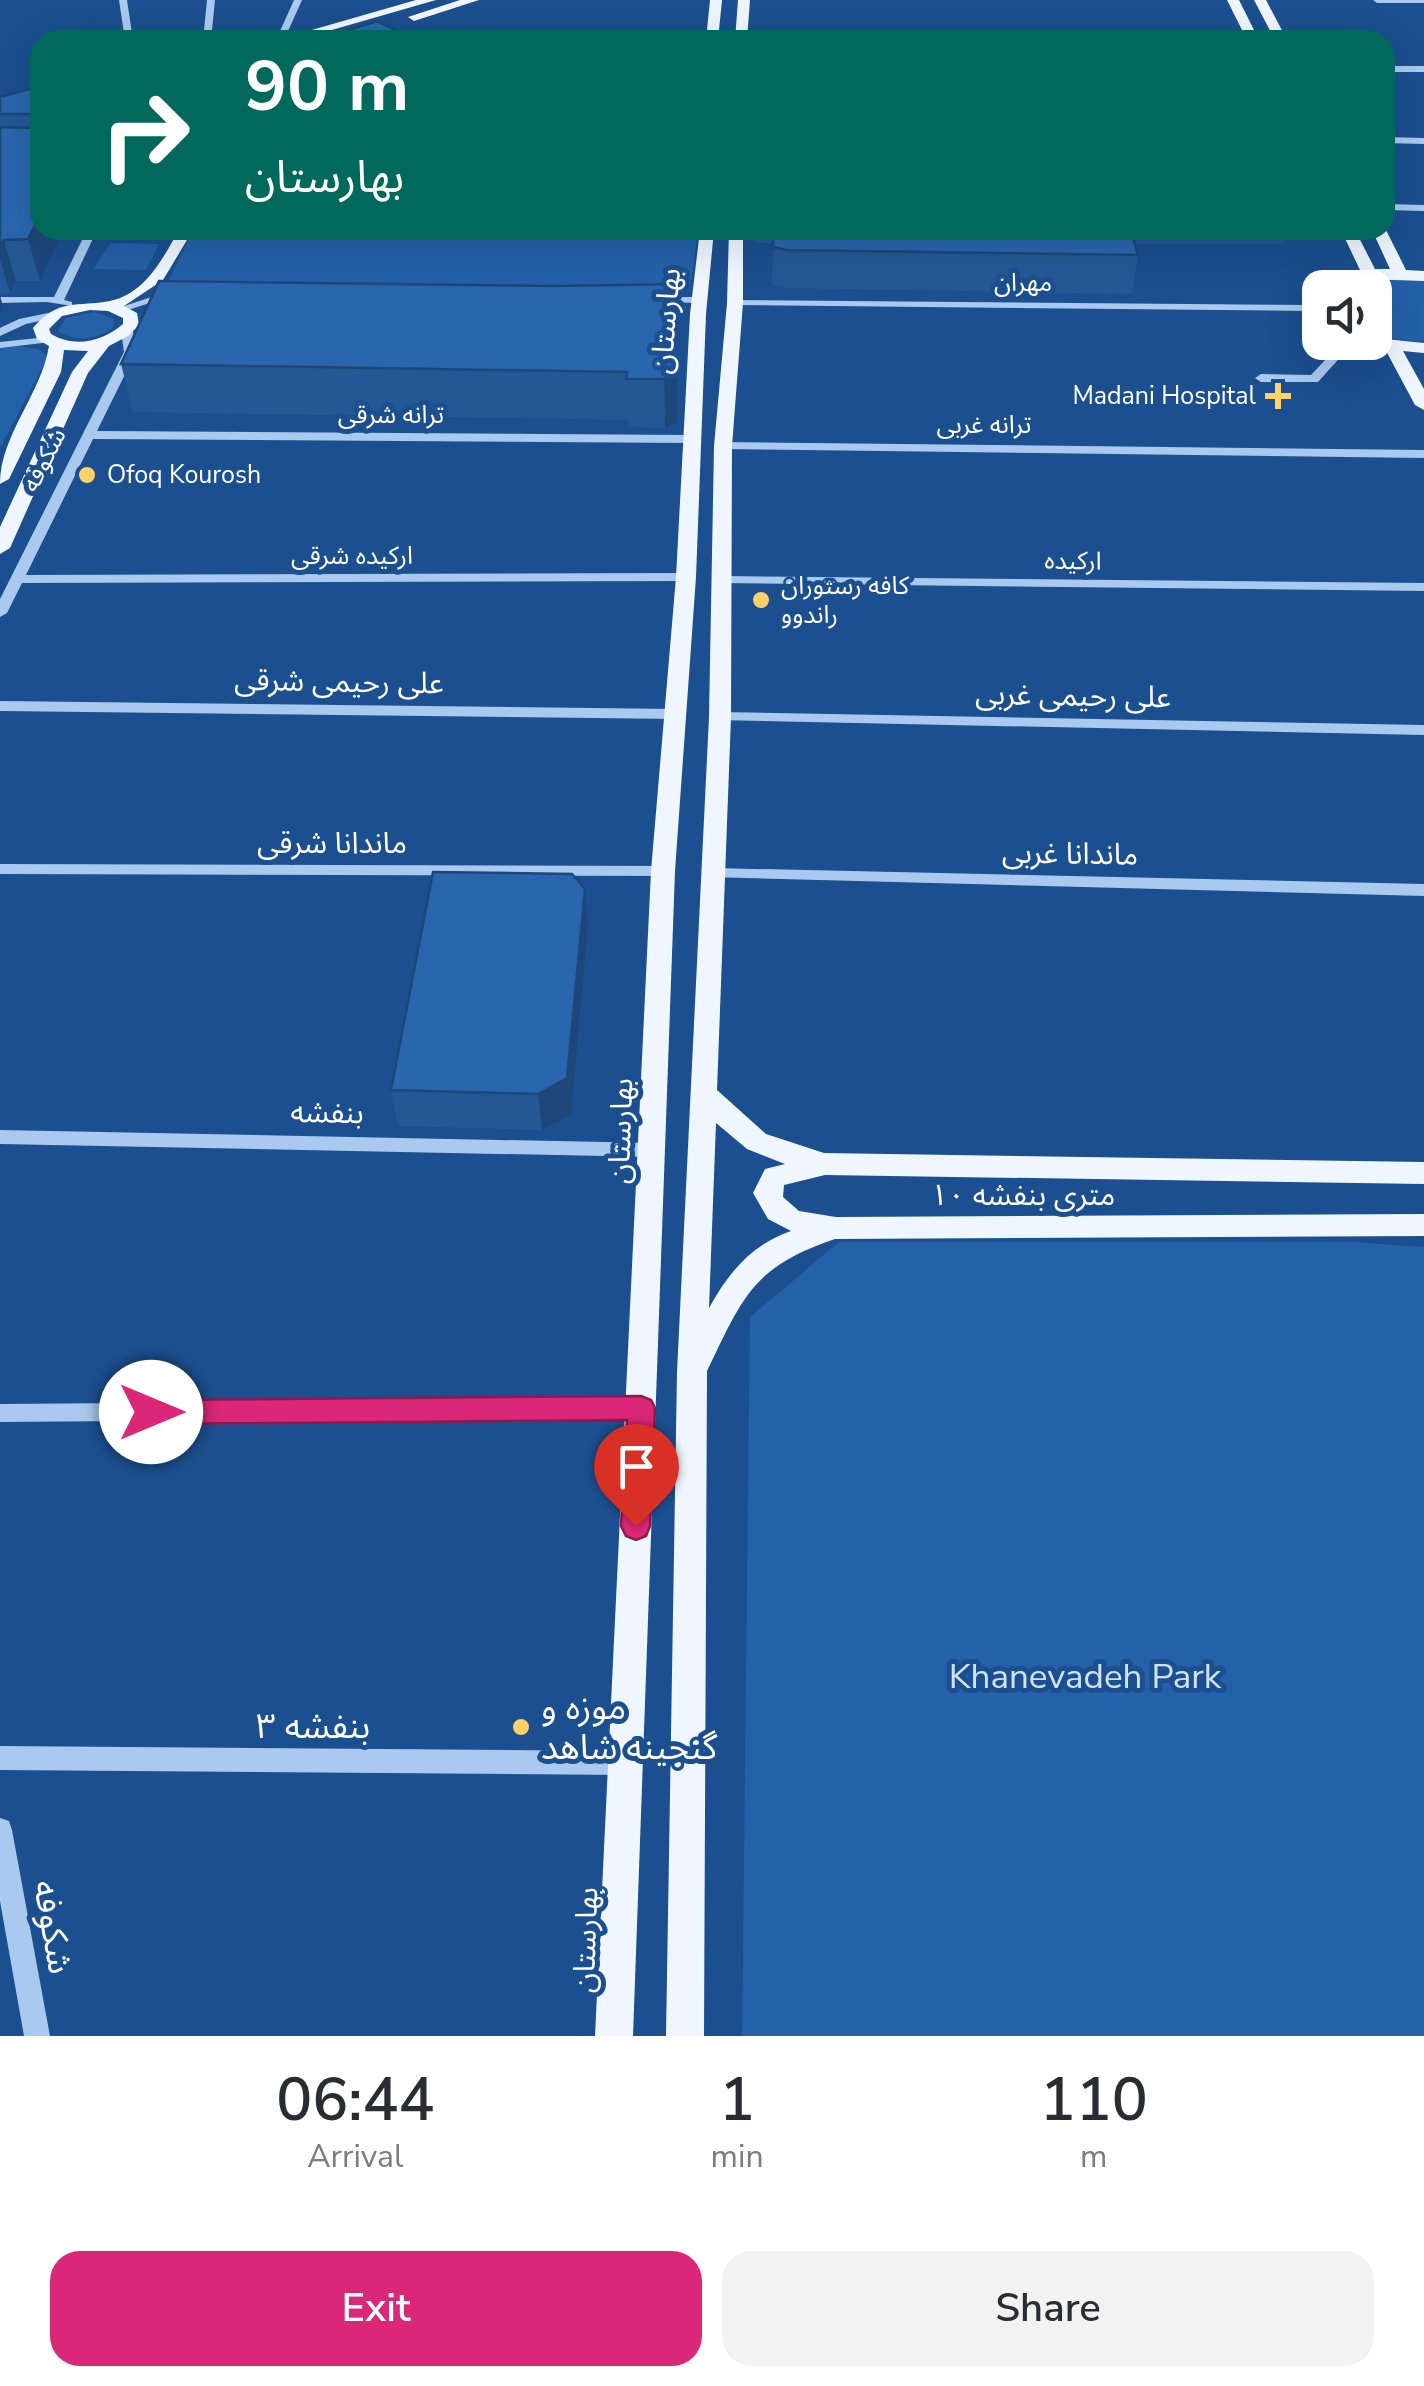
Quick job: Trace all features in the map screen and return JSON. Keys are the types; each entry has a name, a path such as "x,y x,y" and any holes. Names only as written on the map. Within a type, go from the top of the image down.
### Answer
{"main road":[{"path":"333,30 430,0"},
{"path":"367,30 473,0"},
{"path":"713,30 716,0"},
{"path":"742,30 744,0"},
{"path":"1233,0 1248,30"},
{"path":"1260,0 1276,30"},
{"path":"0,548 80,372 136,295 160,278 181,240"},
{"name":"بهارستان","path":"614,2036 664,871 706,240"},
{"path":"685,2036 692,1372 720,717 723,446 735,303 736,240"},
{"path":"1353,240 1368,270"},
{"path":"1383,240 1402,275"},
{"path":"1392,275 1424,276"},
{"path":"0,478 53,372 52,342 41,328 55,308 78,306 123,316"},
{"path":"52,342 103,343"},
{"path":"1392,346 1424,348"},
{"path":"1392,346 1424,406"},
{"name":"۱۰ متری بنفشه","path":"704,1093 743,1136 765,1149 824,1164 1424,1172"},
{"path":"824,1164 776,1177 767,1193 774,1211 786,1219 835,1228"},
{"name":"۱۰ متری بنفشه","path":"692,1372 733,1291 756,1264 780,1246 835,1228 1424,1225"}],"street":[{"path":"123,0 128,30"},
{"path":"208,30 212,0"},
{"path":"286,30 298,0"},
{"path":"1377,0 1424,0"},
{"path":"1395,69 1424,69"},
{"path":"1395,140 1424,140"},
{"path":"1395,207 1424,208"},
{"path":"0,332 55,308 87,240"},
{"path":"123,316 170,292 190,293"},
{"path":"641,299 699,307"},
{"path":"0,300 55,308"},
{"name":"مهران","path":"735,303 1302,314"},
{"path":"123,316 172,307"},
{"path":"659,314 699,307"},
{"name":"شکوفه","path":"0,613 130,352 123,316"},
{"path":"0,344 52,342"},
{"path":"1261,378 1314,379 1331,360"},
{"name":"ترانه شرقی","path":"91,435 691,439"},
{"name":"ترانه غربی","path":"723,446 1424,454"},
{"name":"ارکیده شرقی","path":"17,579 686,577"},
{"name":"ارکیده","path":"722,580 1424,587"},
{"name":"علی رحیمی شرقی","path":"0,706 677,714"},
{"name":"علی رحیمی غربی","path":"720,717 1424,730"},
{"name":"ماندانا شرقی","path":"0,869 664,871"},
{"name":"ماندانا غربی","path":"714,873 1424,890"},
{"name":"بنفشه","path":"0,1136 653,1150"},
{"path":"0,1413 641,1408"},
{"name":"بنفشه ۳","path":"0,1758 625,1763"},
{"name":"شکوفه","path":"0,1830 37,2036"}],"green space":[{"path":"188,240 697,240 690,291 167,284"},
{"path":"111,243 159,244 146,270 93,269"},
{"path":"1392,278 1424,279 1424,342 1392,339"},
{"path":"94,312 114,319 113,328 86,338 58,331 66,318"},
{"path":"0,347 39,349 48,357 0,448"},
{"name":"Khanevadeh Park","path":"839,1242 1352,1242 1424,1247 1424,2036 742,2036 750,1317"}],"building":[{"path":"377,21 396,30 348,30"},
{"path":"30,89 30,114 0,114 0,97"},
{"path":"0,127 30,128 30,235 28,239 4,240 0,247"},
{"path":"773,240 1134,240 1138,255 786,250 773,247"},
{"path":"159,281 677,284 676,374 664,379 626,379 627,372 121,364"},
{"path":"433,872 572,874 585,889 567,1078 538,1094 391,1090"}],"place":[{"name":"Madani Hospital","path":"1278,396"},
{"name":"Ofoq Kourosh","path":"87,475"},
{"name":"کافه رستوران راندوو","path":"761,600"},
{"name":"موزه و گنجینه شاهد","path":"521,1727"}],"route":[{"path":"151,1412 641,1408 636,1526"}]}
